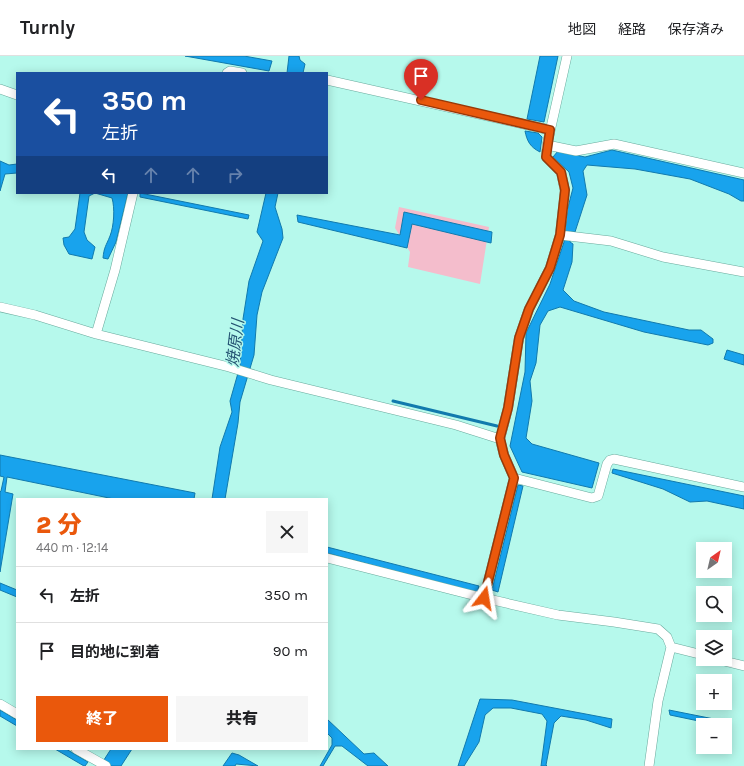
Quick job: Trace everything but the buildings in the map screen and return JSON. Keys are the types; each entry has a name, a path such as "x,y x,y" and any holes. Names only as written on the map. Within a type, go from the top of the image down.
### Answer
{"street":[{"path":"484,598 514,478 504,455 500,438 508,408 519,338 529,309 566,236 565,190 561,172 546,157 550,130 567,56"},
{"path":"328,80 550,130"},
{"path":"0,89 16,94"},
{"path":"547,145 576,151 614,144 744,173"},
{"path":"96,334 115,270 133,194"},
{"path":"566,236 611,241 663,257 744,272"},
{"path":"0,307 35,315 96,334 456,425 500,438"},
{"path":"514,478 592,498 598,496 607,464 610,460 614,459 744,487"},
{"path":"328,558 484,598 558,615 614,622 658,630 667,637 671,647 658,701 649,766"},
{"path":"671,647 696,653"},
{"path":"732,663 744,666"},
{"path":"0,704 16,713"},
{"path":"78,750 104,765"}],"shaded area":[{"path":"399,207 489,227 480,284 408,267 410,252 395,228"}],"water":[{"path":"185,56 244,56 272,61 269,71"},
{"path":"289,56 299,56 300,60 305,64 303,72 287,72"},
{"path":"540,56 558,56 544,122 527,119"},
{"path":"525,131 538,133 542,137 540,152 530,143"},
{"path":"612,150 744,180 744,201 690,179 635,169 587,165 583,171 587,195 575,232 571,232 570,242 573,244 572,262 563,290 574,301 604,312 689,330 701,330 713,339 713,343 708,345 644,332 560,307 548,311 540,325 536,363 530,381 532,401 526,438 532,444 599,463 592,488 522,472 510,446 525,372 526,333 550,284 564,242 567,211 573,188 569,172 553,157 558,151 585,157"},
{"path":"0,161 9,165 16,164 16,173 5,174 0,191"},
{"path":"80,194 93,194 89,196 84,232 87,240 95,247 92,259 69,254 64,245 63,238 69,237 75,229"},
{"path":"98,194 128,194 116,242 108,259 103,258 113,222 114,212 112,198"},
{"path":"140,194 145,194 249,215 248,219 140,197"},
{"path":"266,194 278,194 275,207 282,229 283,238 262,292 257,315 254,355 240,402 238,423 225,498 212,498 220,447 232,412 230,401 240,366 243,319 249,281 263,241 257,232"},
{"path":"404,212 492,232 491,243 412,224 407,248 298,222 297,215 400,235"},
{"path":"727,350 744,355 744,365 724,359"},
{"path":"0,455 195,493 194,498 109,498 7,477 5,492 13,494 0,572 0,492 4,477 0,476"},
{"path":"613,469 744,496 744,509 707,501 690,502 663,489 612,473"},
{"path":"518,485 523,486 498,592 492,590"},
{"path":"328,547 479,586 477,593 328,553"},
{"path":"0,583 16,590 16,597 0,590"},
{"path":"480,699 512,700 612,719 611,728 586,720 561,716 554,723 547,766 541,766 547,721 542,714 511,708 493,708 485,715 479,742 464,766 458,766"},
{"path":"0,710 16,719 16,725 0,716"},
{"path":"669,710 709,718 696,718 696,720 670,715"},
{"path":"328,720 364,754 374,753 388,766 368,766 342,746 335,746 323,766 320,766 332,745 332,738 328,734"},
{"path":"57,750 68,750 88,762 84,766"},
{"path":"110,750 131,750 121,766 100,766"},
{"path":"232,753 239,755 258,766 236,764 235,766 223,766"}],"waterway":[{"path":"393,401 497,426"}],"route":[{"path":"421,100 550,130 546,157 561,172 565,190 560,235 550,268 529,309 519,338 508,408 500,438 504,455 514,478 484,598"}],"water label":[{"name":"焼原川","path":"235,343"}]}
